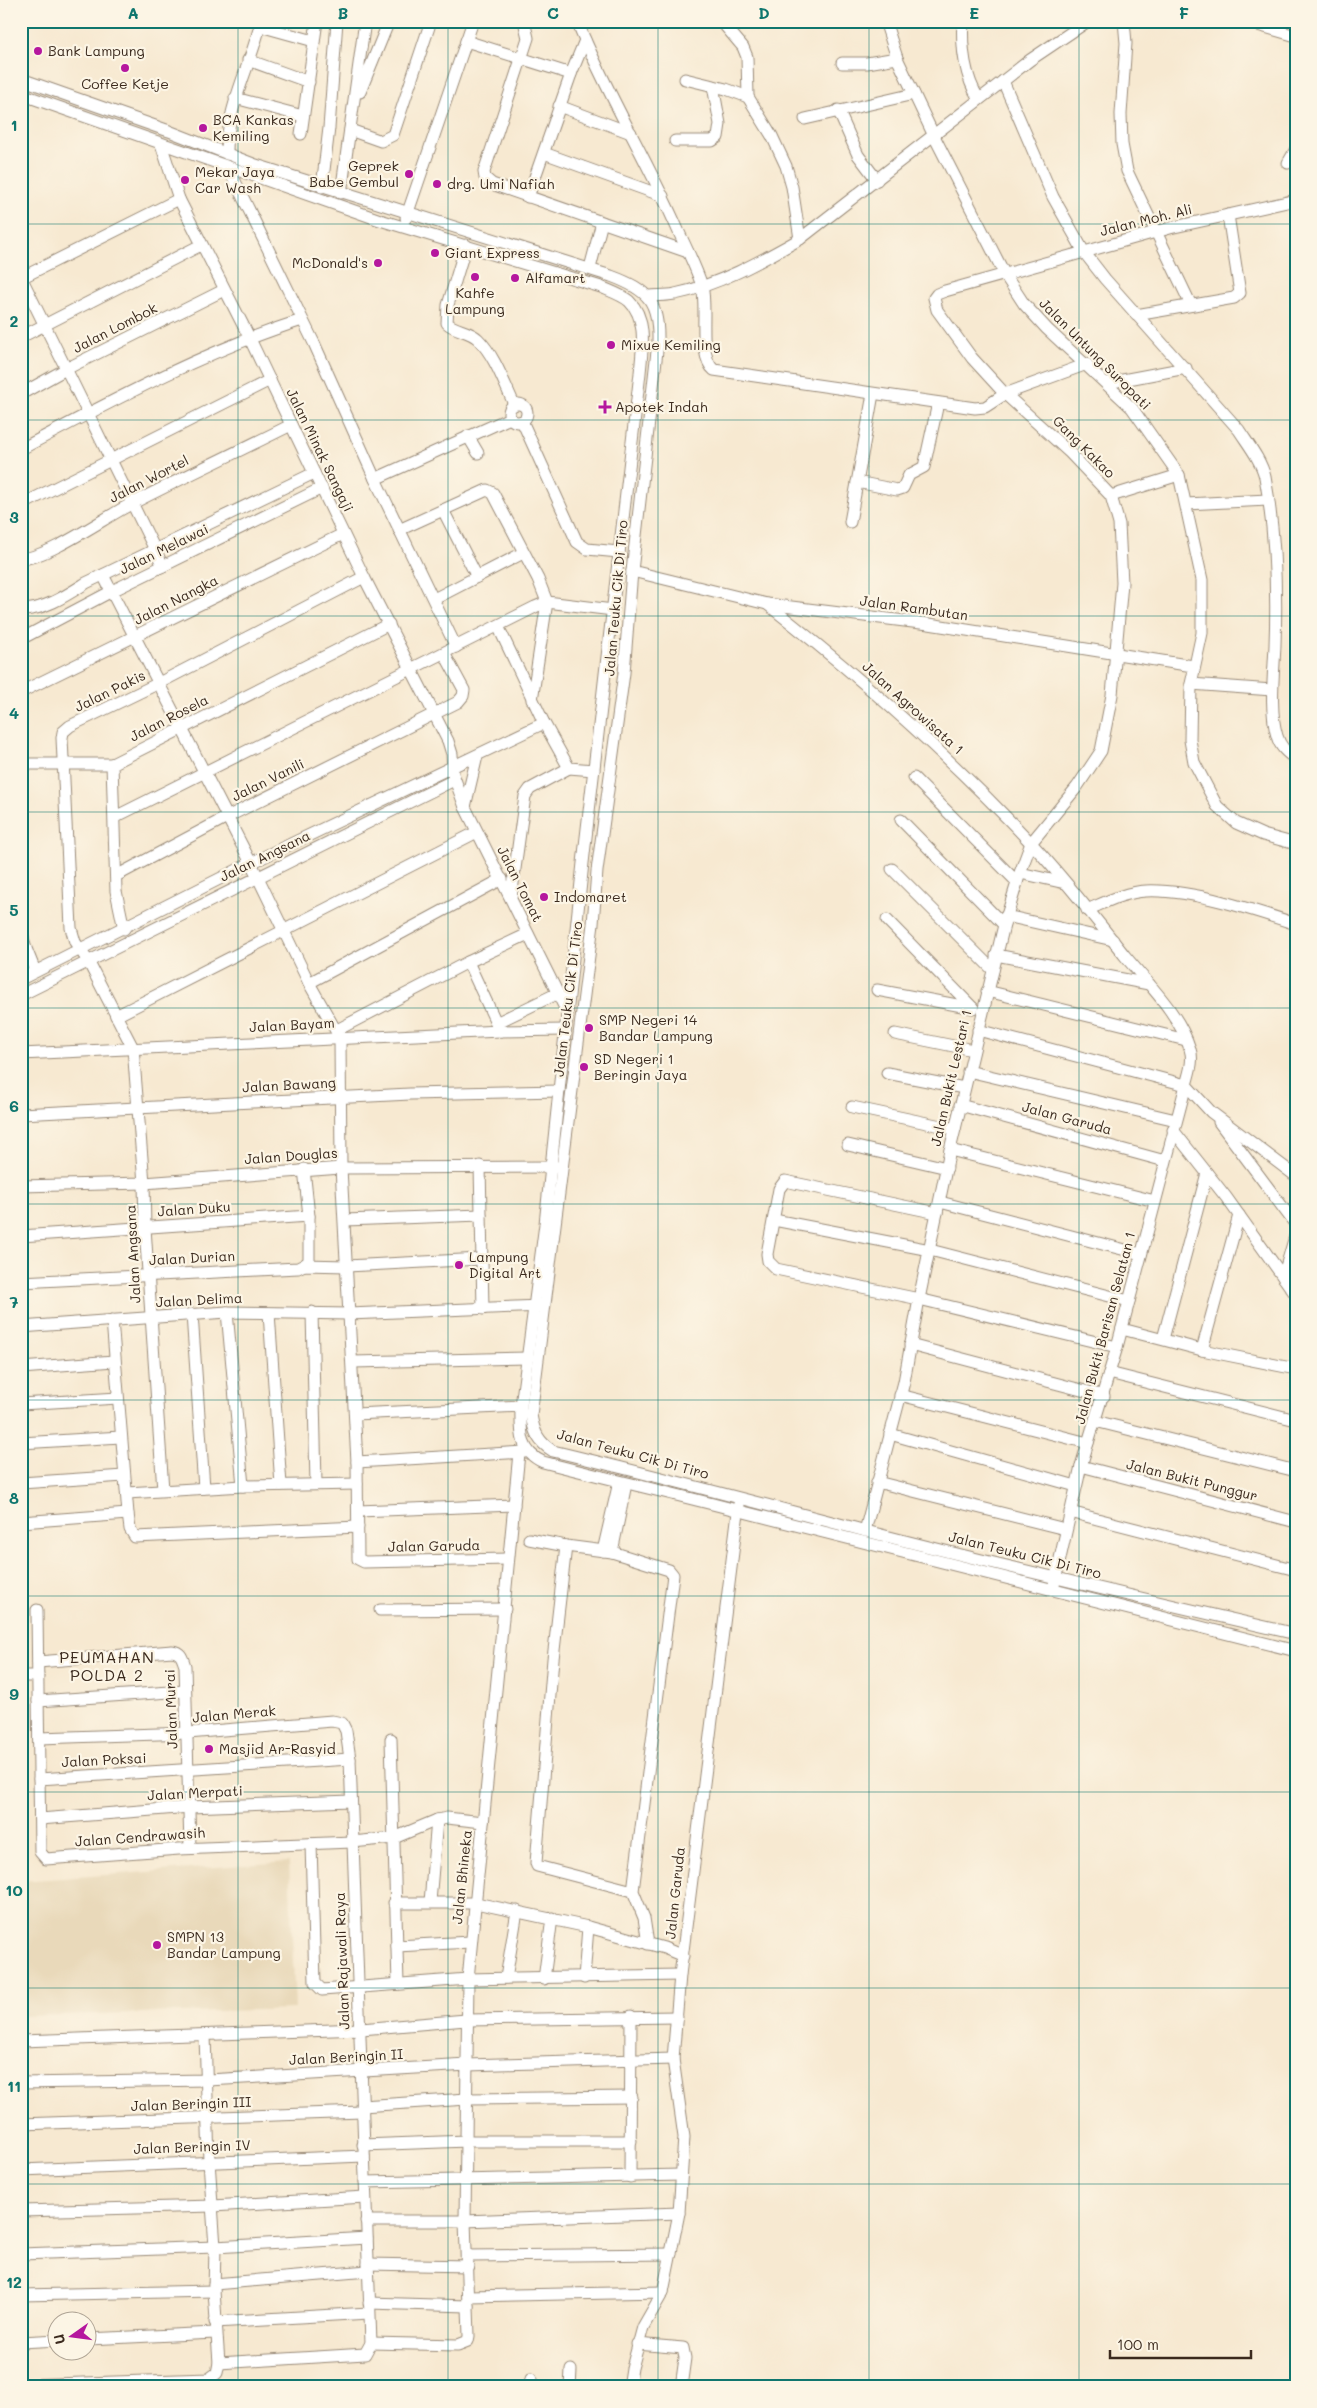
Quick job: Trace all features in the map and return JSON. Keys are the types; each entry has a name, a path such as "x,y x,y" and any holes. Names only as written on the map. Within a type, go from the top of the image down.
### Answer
{"street":[{"path":"301,134 317,21"},
{"path":"322,187 330,128 337,21"},
{"path":"341,193 365,21"},
{"path":"354,107 389,21"},
{"path":"350,130 381,141 387,140 393,135 431,21"},
{"path":"404,227 473,21"},
{"path":"524,21 528,38 484,172 485,178 492,184 688,252"},
{"path":"577,21 663,196 702,286 705,309 705,353 709,366 714,370 938,403 985,407 1005,394 1087,364"},
{"path":"721,21 743,47 747,57 748,97 772,136 786,166 792,188 800,239"},
{"name":"Jalan Untung Suropati","path":"885,21 897,58 914,94 1005,275 1024,304 1132,408 1179,475 1202,580 1202,633 1193,666 1191,684 1190,740 1194,762 1217,806 1236,823 1247,829 1296,844"},
{"path":"963,21 962,33 966,63 971,87 979,99"},
{"path":"1069,21 1083,24"},
{"path":"1124,21 1126,43 1121,114 1122,144 1127,171 1191,305"},
{"path":"1244,21 1296,36"},
{"path":"226,154 228,130 235,98 260,24 314,41"},
{"path":"21,79 322,187 408,211 590,268 630,283 648,296 674,295 702,286 758,262 800,239 1030,60 1083,24"},
{"path":"528,197 559,106 585,40"},
{"path":"466,42 571,74"},
{"path":"842,63 867,63 897,58"},
{"path":"248,60 309,82"},
{"path":"685,79 748,97"},
{"path":"1003,81 1053,197 1084,252 1136,315 1186,368 1239,430 1255,454 1264,474 1273,566 1275,643 1272,690 1276,735 1287,753 1296,760"},
{"path":"675,141 712,141 718,137 720,124 712,86"},
{"name":"Jalan Teuku Cik Di Tiro","path":"21,94 404,227 601,288 629,301 638,315 643,334 640,373 619,552 583,823 588,819"},
{"path":"805,118 914,94"},
{"path":"235,98 303,116"},
{"path":"559,106 631,133"},
{"path":"838,110 858,155 878,180"},
{"name":"Jalan Minak Sangaji","path":"161,144 179,199 201,245 249,337 364,577 435,714 450,747 452,767"},
{"path":"1288,163 1296,149"},
{"path":"544,153 663,196"},
{"path":"228,167 302,320 375,480 456,647"},
{"path":"163,566 21,278 179,199"},
{"name":"Jalan Moh. Ali","path":"1005,275 1156,232 1296,200"},
{"path":"1136,315 1234,298 1240,293 1228,215"},
{"path":"590,268 602,222"},
{"path":"21,337 201,245"},
{"path":"466,245 448,305 447,323 451,327 469,332 477,338 495,364 514,404"},
{"path":"524,264 526,249"},
{"name":"Gang Kakao","path":"1005,275 937,294 934,298 937,310 972,358 1005,394 1070,453 1111,496 1119,524 1122,546 1122,583 1116,654"},
{"name":"Jalan Lombok","path":"21,394 66,369 224,290"},
{"path":"656,313 674,295"},
{"name":"Jalan Teuku Cik Di Tiro","path":"648,296 656,313 658,342 632,570 620,712 604,817 585,987 557,1167 540,1306 531,1415 533,1430 541,1444 553,1451 740,1497 1054,1579 1296,1634"},
{"path":"21,449 88,413 249,337 302,320"},
{"path":"1107,383 1186,368"},
{"path":"21,505 270,380"},
{"path":"850,522 873,394"},
{"path":"510,418 509,410 514,404 518,403 525,407 527,414 522,421"},
{"path":"857,482 897,490 903,488 909,475 924,466 938,403"},
{"path":"375,480 510,418"},
{"path":"510,418 514,421 522,421"},
{"path":"522,421 577,542 587,549 619,552"},
{"name":"Jalan Wortel","path":"21,559 34,558 132,503 292,425"},
{"path":"468,436 478,454"},
{"path":"629,464 630,468 636,472 643,469 644,465"},
{"name":"Jalan Melawai","path":"25,610 64,596 314,473"},
{"path":"1111,496 1179,475"},
{"name":"Jalan Melawai","path":"21,639 73,614 112,591 322,488"},
{"path":"399,530 487,490 490,491 538,579 547,602 532,700"},
{"path":"625,500 627,496 633,494 639,498 640,502"},
{"path":"1186,504 1268,500"},
{"path":"443,510 477,577"},
{"name":"Jalan Nangka","path":"21,692 135,638 343,534"},
{"path":"434,599 524,553"},
{"name":"Jalan Rambutan","path":"632,570 767,604 928,624 1193,666"},
{"name":"Jalan Angsana","path":"103,576 251,863 283,933 309,983 339,1034"},
{"name":"Jalan Pakis","path":"88,961 80,949 72,928 69,904 63,732 70,726 159,684 364,577"},
{"path":"64,596 73,614"},
{"path":"115,817 547,602 610,609"},
{"name":"Jalan Agrowisata 1","path":"767,604 837,659 946,757 1031,844 1113,940"},
{"path":"25,610 35,632"},
{"name":"Jalan Rosela","path":"112,764 388,624"},
{"path":"498,626 532,700 570,768"},
{"name":"Jalan Vanili","path":"116,876 227,817 458,702 463,696 464,690 444,653"},
{"name":"Jalan Bukit Lestari 1","path":"865,1531 900,1395 918,1299 978,1030 977,1009 987,990 1005,920 1018,877 1031,844 1077,787 1101,751 1116,654"},
{"path":"1191,684 1272,690"},
{"path":"21,979 124,929 251,863 544,723"},
{"path":"465,807 477,756"},
{"path":"21,764 112,764 116,891 124,929"},
{"name":"Jalan Tomat","path":"452,767 454,780 465,807 568,1012"},
{"path":"511,898 525,796 530,789 570,768 591,770"},
{"path":"914,778 1018,877 1065,884"},
{"name":"Jalan Angsana","path":"21,995 454,780"},
{"path":"588,819 604,817"},
{"name":"Jalan Teuku Cik Di Tiro","path":"557,1167 559,1091 588,819"},
{"path":"901,820 1005,920 1113,940"},
{"path":"116,1016 283,933 477,832"},
{"path":"892,869 993,970"},
{"path":"309,983 502,879"},
{"path":"1088,910 1127,894 1145,891 1169,892 1206,899 1296,924"},
{"path":"888,920 977,1009"},
{"path":"21,928 25,946 35,972"},
{"path":"112,1320 128,1514 130,1529 135,1537 358,1527 358,1462 341,1168 339,1034 468,962 528,934"},
{"name":"Jalan Bukit Barisan Selatan 1","path":"1053,1592 1065,1529 1081,1466 1104,1396 1192,1057 1186,1040 1174,1017 1113,940"},
{"path":"996,955 1149,984"},
{"name":"Jalan Angsana","path":"88,961 133,1048 144,1183 145,1228 163,1490"},
{"path":"468,962 498,1027 558,993"},
{"path":"571,985 585,987"},
{"path":"877,990 977,1009"},
{"path":"987,990 1186,1040"},
{"name":"Jalan Bayam","path":"21,1054 339,1034 498,1027 565,1030"},
{"path":"978,1030 1186,1086 1211,1112 1296,1225"},
{"path":"895,1034 973,1050"},
{"path":"968,1071 1174,1125 1296,1295"},
{"path":"887,1072 964,1088"},
{"name":"Jalan Bawang","path":"21,1114 339,1098 559,1091"},
{"name":"Jalan Garuda","path":"960,1105 1165,1160"},
{"path":"852,1107 955,1129"},
{"path":"1211,1112 1296,1176"},
{"path":"848,1145 946,1168"},
{"path":"950,1150 1155,1201"},
{"path":"480,1166 483,1309"},
{"name":"Jalan Douglas","path":"21,1186 144,1183 304,1169 480,1166 557,1167"},
{"path":"304,1169 309,1216 309,1261 304,1265"},
{"path":"1163,1339 1207,1173"},
{"path":"1117,1347 918,1299 776,1269 768,1261 767,1254 781,1183 788,1180 939,1207 1141,1254"},
{"path":"345,1220 481,1215"},
{"path":"1202,1350 1239,1215"},
{"name":"Jalan Duku","path":"21,1236 309,1216"},
{"path":"774,1220 930,1250 1129,1301"},
{"path":"1283,1277 1296,1233"},
{"name":"Jalan Durian","path":"21,1282 298,1268 304,1265 347,1266 481,1258"},
{"name":"Jalan Teuku Cik Di Tiro","path":"540,1306 528,1358 521,1406 520,1434 523,1452 534,1458 623,1483 738,1510 1053,1592 1294,1651"},
{"name":"Jalan Delima","path":"21,1327 227,1312 349,1314 540,1306"},
{"path":"227,1312 243,1486"},
{"path":"312,1312 316,1484"},
{"path":"269,1313 281,1485"},
{"path":"192,1314 204,1488"},
{"path":"1122,1329 1202,1350 1296,1369"},
{"path":"910,1345 1104,1396"},
{"path":"353,1362 528,1358"},
{"path":"21,1368 114,1361"},
{"path":"1109,1372 1296,1420"},
{"path":"900,1395 1088,1443"},
{"path":"21,1404 118,1398"},
{"path":"355,1414 521,1406"},
{"path":"1095,1421 1296,1471"},
{"path":"890,1434 1076,1486"},
{"path":"21,1443 121,1437"},
{"path":"358,1462 523,1452"},
{"name":"Jalan Bhineka","path":"370,2346 463,2344 468,2341 469,2336 468,2261 465,2221 468,2064 466,2020 470,1942 476,1903 505,1609 508,1559 523,1452"},
{"name":"Jalan Bukit Punggur","path":"1081,1466 1296,1522"},
{"path":"21,1483 124,1476"},
{"path":"877,1482 1065,1529"},
{"path":"608,1552 623,1483"},
{"path":"127,1493 243,1486 358,1484"},
{"name":"Jalan Garuda","path":"629,2387 637,2344 643,2327 662,2292 679,2213 684,2137 673,2059 680,1975 684,1956 702,1792 740,1497"},
{"path":"358,1510 514,1506"},
{"path":"1070,1512 1296,1570"},
{"path":"21,1522 128,1514"},
{"name":"Jalan Garuda","path":"358,1527 358,1554 360,1561 508,1559"},
{"path":"529,1539 608,1552 672,1572 674,1581 660,1671 633,1891 644,1918 648,1944"},
{"path":"566,1546 554,1650 536,1863 537,1866 633,1891"},
{"path":"380,1610 505,1609"},
{"name":"Jalan Cendrawasih","path":"37,1610 40,1852 46,1859 190,1848 352,1842 394,1838 437,1820 447,1818 483,1822"},
{"path":"1294,1651 1296,1634"},
{"name":"Jalan Murai","path":"38,1662 178,1652 182,1656 185,1666 188,1733 190,1848"},
{"path":"21,1676 38,1676"},
{"path":"38,1701 185,1691"},
{"name":"Jalan Merak","path":"39,1738 188,1733 332,1721 342,1723"},
{"name":"Jalan Rajawali Raya","path":"342,1723 346,1731 350,1759 370,2346"},
{"path":"391,1740 394,1903 398,1984"},
{"name":"Jalan Poksai","path":"39,1779 188,1771 350,1759"},
{"name":"Jalan Merpati","path":"40,1819 190,1807 351,1801"},
{"path":"430,1902 437,1820"},
{"path":"311,1844 315,1983 322,1990 468,1979 680,1975"},
{"path":"394,1903 476,1903 588,1927 664,1948 684,1956"},
{"path":"506,1978 517,1911"},
{"path":"544,1979 552,1918"},
{"path":"584,1978 588,1927"},
{"path":"397,1946 470,1942"},
{"path":"630,2176 632,2097 630,2061 631,2016"},
{"path":"21,2041 359,2028 466,2020 631,2016 677,2017"},
{"path":"21,2385 210,2379 217,2373 214,2287 215,2246 209,2161 206,2035"},
{"name":"Jalan Beringin II","path":"21,2084 208,2080 468,2064 673,2059"},
{"name":"Jalan Beringin III","path":"21,2124 208,2118 362,2109 467,2099 632,2097"},
{"name":"Jalan Beringin IV","path":"21,2170 209,2161 364,2150 467,2140 631,2141"},
{"path":"365,2182 681,2175"},
{"path":"21,2211 213,2206 365,2197"},
{"path":"366,2221 465,2221 679,2213"},
{"path":"21,2254 366,2238"},
{"path":"21,2295 214,2287 368,2267 468,2261 671,2254"},
{"path":"98,2338 215,2328 369,2308 468,2301 662,2292"},
{"path":"21,2342 48,2341"},
{"path":"637,2344 683,2348 685,2358 681,2387"},
{"path":"218,2362 365,2354 370,2346"},
{"path":"570,2387 571,2370"}],"shaded area":[{"name":"SMPN 13 Bandar Lampung","path":"289,1862 295,2009 21,2016 21,1881"}],"place":[{"name":"Bank Lampung","path":"38,51"},
{"name":"Coffee Ketje","path":"125,68"},
{"name":"BCA Kankas Kemiling","path":"203,128"},
{"name":"Geprek Babe Gembul","path":"409,174"},
{"name":"Mekar Jaya Car Wash","path":"185,180"},
{"name":"drg. Umi Nafiah","path":"437,184"},
{"name":"Giant Express","path":"435,253"},
{"name":"McDonald's","path":"378,263"},
{"name":"Kahfe Lampung","path":"475,277"},
{"name":"Alfamart","path":"515,278"},
{"name":"Mixue Kemiling","path":"611,345"},
{"name":"Apotek Indah","path":"605,407"},
{"name":"Indomaret","path":"544,897"},
{"name":"SMP Negeri 14 Bandar Lampung","path":"589,1028"},
{"name":"SD Negeri 1 Beringin Jaya","path":"584,1067"},
{"name":"Lampung Digital Art","path":"459,1265"},
{"name":"Masjid Ar-Rasyid","path":"209,1749"},
{"name":"SMPN 13 Bandar Lampung","path":"157,1945"}],"district":[{"name":"PEUMAHAN POLDA 2","path":"107,1666"}]}
